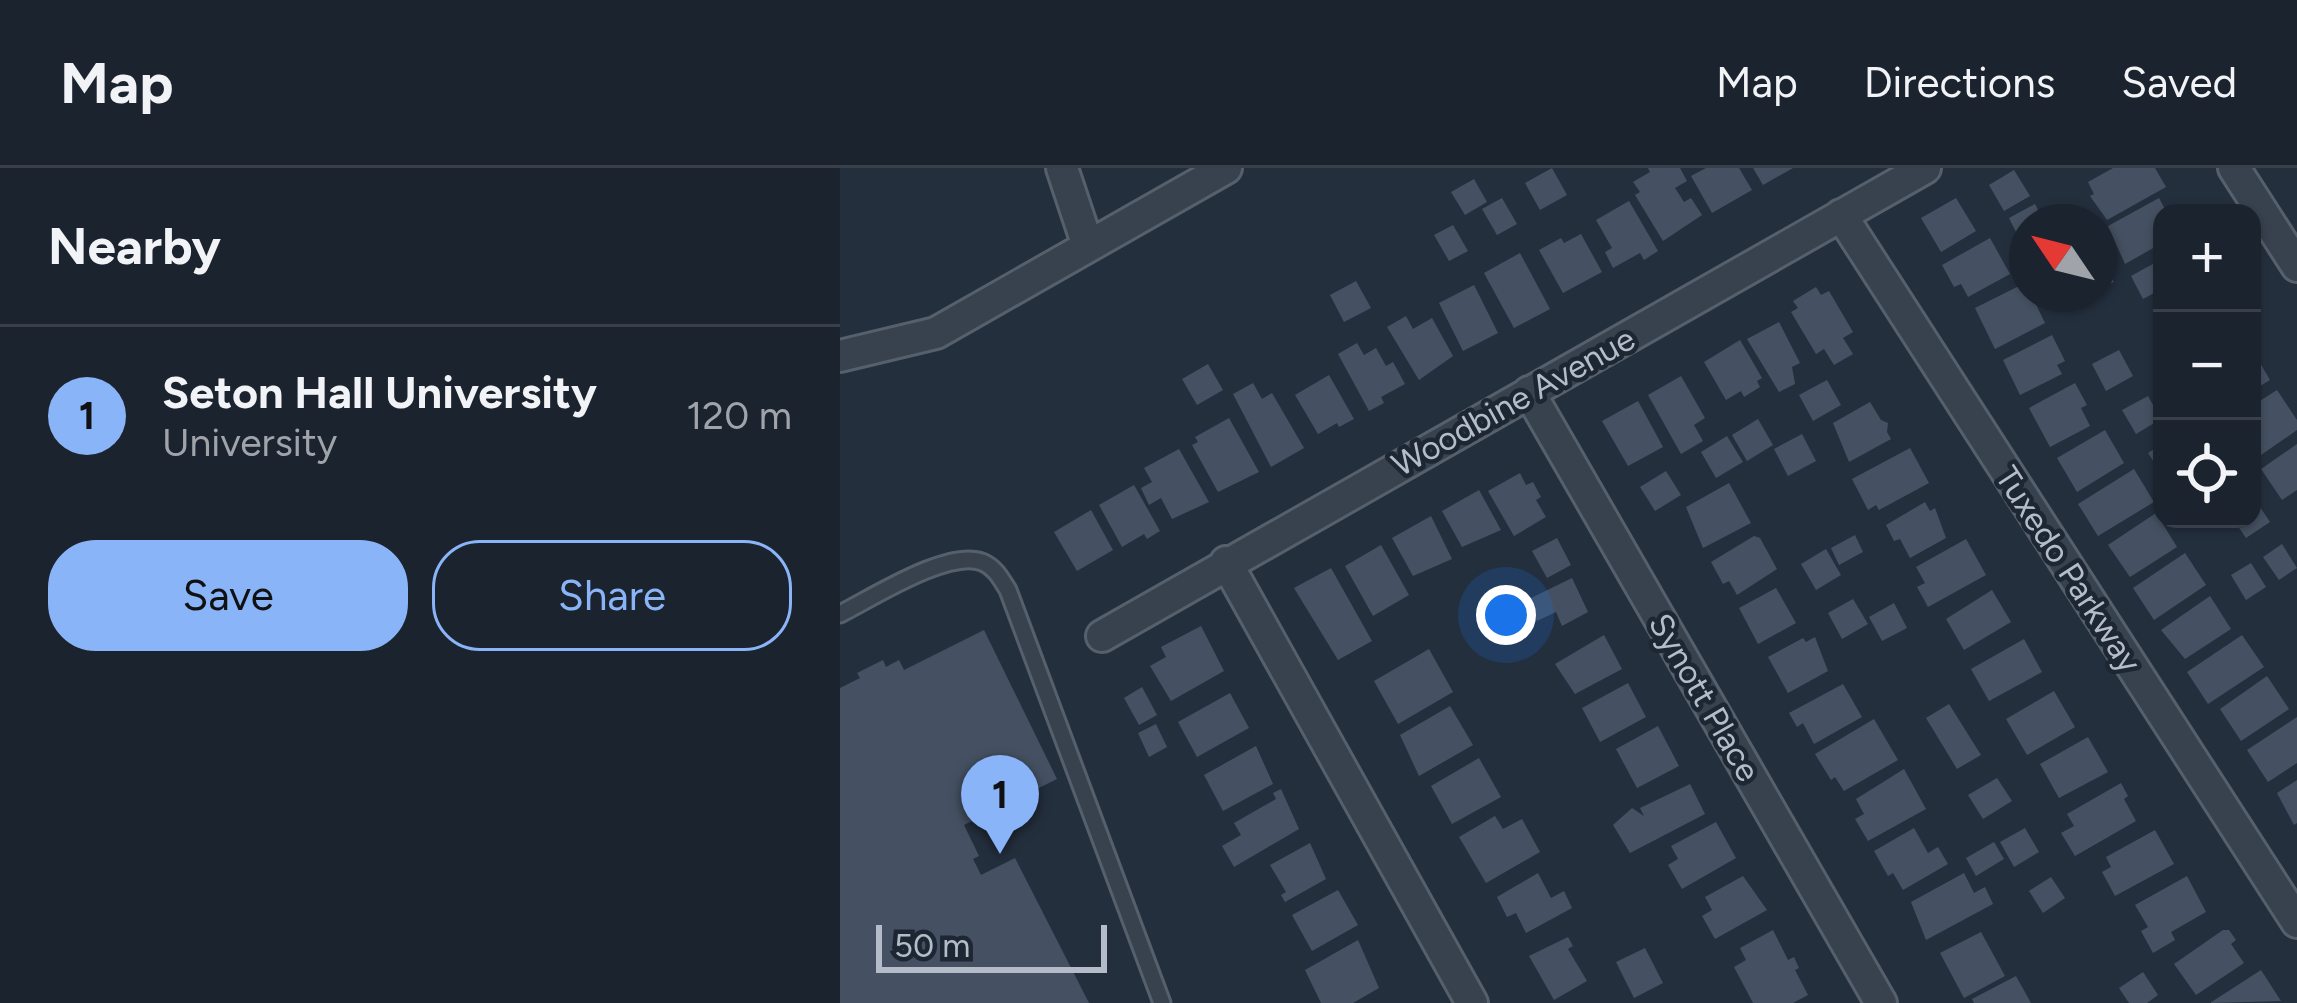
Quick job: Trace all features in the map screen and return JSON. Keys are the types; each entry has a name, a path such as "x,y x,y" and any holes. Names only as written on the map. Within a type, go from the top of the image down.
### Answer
{"street":[{"path":"1062,168 1088,246"},
{"path":"840,356 936,333 1226,168"},
{"name":"Woodbine Avenue","path":"1102,636 1925,168"},
{"path":"2234,168 2297,266"},
{"name":"Tuxedo Parkway","path":"1841,215 2297,922"},
{"name":"Synott Place","path":"1529,392 1881,1003"},
{"path":"1226,562 1472,1003"}],"lane":[{"path":"840,614 941,564 964,559 994,569 1008,590 1162,1003"}],"building":[{"path":"1552,168 1567,195 1540,210 1525,183"},
{"path":"1648,168 1680,168 1687,181 1675,188 1684,202 1691,198 1702,215 1663,241 1635,195 1640,192 1633,182 1650,172"},
{"path":"1706,168 1739,168 1752,190 1712,213 1691,176"},
{"path":"1753,168 1793,168 1763,185"},
{"path":"2113,168 2155,168 2166,187 2117,214 2117,204 2096,204 2088,182"},
{"path":"2014,170 2030,196 2004,211 1989,185"},
{"path":"1474,179 1487,202 1465,215 1451,192"},
{"path":"1502,198 1517,224 1497,235 1482,209"},
{"path":"1956,198 1976,231 1941,252 1921,218"},
{"path":"2159,198 2162,204 2153,204 2153,248 2125,264 2117,246 2117,221"},
{"path":"1629,201 1658,251 1644,260 1640,253 1613,268 1605,252 1612,248 1596,220"},
{"path":"1453,225 1468,251 1449,261 1434,235"},
{"path":"1581,234 1602,272 1563,293 1539,250"},
{"path":"1990,238 2009,275 1968,297 1961,284 1954,287 1942,265"},
{"path":"1520,253 1550,309 1514,328 1484,273"},
{"path":"2153,264 2153,294 2143,299 2131,276"},
{"path":"1356,281 1371,308 1344,322 1330,295"},
{"path":"1474,285 1498,333 1463,351 1439,303"},
{"path":"1816,287 1821,295 1829,291 1853,332 1843,338 1853,354 1834,365 1824,349 1816,354 1791,312 1798,308 1793,301"},
{"path":"2009,291 2009,312 2040,312 2045,323 1995,349 1975,308"},
{"path":"1406,316 1413,329 1432,318 1453,356 1419,380 1387,327"},
{"path":"1779,322 1800,363 1792,367 1795,384 1779,392 1747,339"},
{"path":"2052,335 2065,361 2057,365 2062,374 2020,395 2003,360"},
{"path":"1740,340 1762,378 1757,381 1760,387 1744,397 1741,391 1726,400 1704,362"},
{"path":"1357,343 1364,355 1376,348 1386,366 1393,362 1405,384 1381,397 1384,403 1369,411 1338,354"},
{"path":"2119,350 2133,376 2106,391 2092,364"},
{"path":"1208,364 1223,390 1197,405 1182,379"},
{"path":"2261,364 2270,380 2261,386"},
{"path":"1329,375 1354,419 1318,434 1295,395"},
{"path":"1681,376 1705,418 1694,425 1703,441 1681,454 1648,395"},
{"path":"1827,380 1841,405 1813,421 1799,395"},
{"path":"1253,383 1262,399 1272,393 1304,448 1271,467 1233,394"},
{"path":"2075,383 2087,405 2081,408 2090,426 2050,447 2029,408"},
{"path":"2277,390 2297,420 2297,430 2261,455 2261,420 2261,400"},
{"path":"2148,396 2153,424 2136,434 2122,410"},
{"path":"1638,401 1663,447 1628,466 1602,421"},
{"path":"1870,402 1888,423 1891,439 1849,462 1833,423"},
{"path":"1229,418 1259,472 1218,492 1192,445 1198,442 1195,437"},
{"path":"1758,419 1773,445 1747,461 1732,435"},
{"path":"2105,430 2124,463 2077,492 2057,458"},
{"path":"1802,434 1816,461 1788,476 1774,449"},
{"path":"1727,436 1743,462 1716,478 1701,452"},
{"path":"2297,444 2297,490 2282,500 2261,469"},
{"path":"1910,448 1929,483 1879,510 1876,505 1868,510 1852,479"},
{"path":"1179,449 1209,502 1172,519 1161,498 1149,505 1141,488 1152,482 1144,468"},
{"path":"2134,469 2153,500 2098,536 2078,504"},
{"path":"1666,471 1681,495 1655,511 1640,487"},
{"path":"1520,473 1526,485 1533,482 1546,517 1514,536 1488,491"},
{"path":"1729,483 1751,523 1703,548 1686,507"},
{"path":"1134,485 1160,531 1122,547 1099,505"},
{"path":"1479,490 1501,530 1462,547 1442,511"},
{"path":"1925,502 1930,511 1935,508 1946,538 1910,558 1886,525"},
{"path":"1091,510 1113,550 1077,571 1054,532"},
{"path":"2153,515 2153,528 2165,528 2177,547 2130,577 2108,545"},
{"path":"1431,516 1452,559 1413,576 1392,538"},
{"path":"2239,528 2261,528 2246,538"},
{"path":"1855,535 1863,552 1839,565 1831,548"},
{"path":"1754,536 1760,538 1777,569 1737,595 1729,581 1723,584 1711,562"},
{"path":"1557,538 1571,565 1547,578 1532,551"},
{"path":"1966,539 1986,575 1928,607 1917,587 1925,583 1916,567"},
{"path":"2282,544 2297,568 2279,580 2263,557"},
{"path":"1381,545 1409,595 1373,616 1345,566"},
{"path":"1826,549 1841,575 1816,590 1801,564"},
{"path":"2185,553 2206,585 2154,620 2133,588"},
{"path":"2251,563 2266,587 2246,600 2231,575"},
{"path":"1331,568 1372,641 1338,660 1294,588"},
{"path":"1572,578 1588,612 1562,626 1556,612 1537,621 1527,600"},
{"path":"1776,588 1796,623 1758,644 1739,608"},
{"path":"1992,590 2011,622 1964,650 1946,619"},
{"path":"2210,596 2231,629 2185,659 2161,630"},
{"path":"1853,599 1868,624 1842,639 1828,613"},
{"path":"1894,603 1907,628 1882,641 1869,617"},
{"path":"1201,626 1224,671 1171,701 1150,666 1166,657 1161,647"},
{"path":"984,630 1057,779 964,825 979,856 973,859 981,875 1015,858 1089,1003 840,1003 840,688 883,660 886,667 899,660 904,670"},
{"path":"1604,635 1622,669 1575,694 1555,664"},
{"path":"2242,635 2264,667 2208,704 2187,672"},
{"path":"1815,637 1828,671 1788,693 1768,657 1803,638 1806,642"},
{"path":"2024,639 2042,672 1989,701 1971,669"},
{"path":"1429,649 1453,692 1398,724 1374,681"},
{"path":"2267,676 2289,709 2241,741 2220,709"},
{"path":"1628,683 1646,717 1600,742 1582,708"},
{"path":"1843,684 1862,717 1814,744 1803,723 1797,727 1789,713"},
{"path":"1142,687 1157,715 1139,725 1124,698"},
{"path":"2054,691 2075,727 2027,755 2006,719"},
{"path":"1230,693 1249,728 1197,757 1178,722"},
{"path":"1949,704 1981,755 1957,769 1926,718"},
{"path":"1450,706 1473,745 1419,776 1400,735"},
{"path":"2297,717 2297,763 2268,782 2247,750"},
{"path":"1874,719 1898,760 1844,791 1815,754"},
{"path":"1156,724 1167,747 1149,757 1138,733"},
{"path":"1658,726 1679,766 1637,788 1616,749"},
{"path":"2088,737 2108,772 2059,798 2040,764"},
{"path":"1256,746 1273,784 1223,811 1204,775"},
{"path":"1479,758 1501,797 1452,824 1431,786"},
{"path":"1904,769 1926,809 1868,841 1855,819 1864,814 1856,799"},
{"path":"1997,778 2012,801 1983,819 1968,795"},
{"path":"2297,780 2297,823 2294,825 2277,793"},
{"path":"2121,783 2136,821 2075,856 2061,833 2074,826 2067,814"},
{"path":"1690,784 1705,814 1630,853 1613,825 1632,808 1644,816 1640,808"},
{"path":"1281,789 1299,829 1234,867 1222,846 1241,835 1234,823 1276,799 1273,793"},
{"path":"1495,816 1503,829 1522,819 1540,852 1486,883 1459,837"},
{"path":"1716,822 1736,858 1682,889 1668,865 1678,859 1671,846"},
{"path":"1914,828 1928,853 1938,847 1948,864 1903,890 1893,873 1888,876 1874,851"},
{"path":"2025,828 2039,852 2014,867 2000,842"},
{"path":"2155,830 2174,864 2115,896 2102,872 2111,867 2106,857"},
{"path":"1994,842 2004,859 1976,876 1966,858"},
{"path":"1310,843 1326,879 1285,902 1281,895 1286,892 1270,865"},
{"path":"1538,873 1551,898 1564,891 1572,908 1526,933 1516,913 1507,917 1497,897"},
{"path":"1964,873 1974,893 1985,887 1993,904 1926,940 1911,902"},
{"path":"1743,876 1767,910 1715,939 1702,916 1712,910 1705,897"},
{"path":"2187,876 2206,912 2171,932 2175,940 2153,953 2141,931 2148,927 2135,905"},
{"path":"2051,877 2065,898 2043,913 2029,891"},
{"path":"1338,890 1358,925 1312,951 1292,915"},
{"path":"1773,930 1788,960 1794,957 1808,995 1793,1003 1753,1003 1734,967 1746,960 1740,948"},
{"path":"2229,930 2236,940 2231,944 2244,963 2196,995 2174,964"},
{"path":"1981,932 2005,976 1964,998 1940,953"},
{"path":"1568,937 1573,946 1568,949 1587,981 1554,1000 1529,956"},
{"path":"1358,940 1379,988 1353,1003 1321,1003 1305,970"},
{"path":"1645,948 1663,983 1634,998 1616,962"},
{"path":"2261,970 2281,1001 2210,1003"},
{"path":"2143,972 2158,995 2147,1003 2129,1003 2119,988"},
{"path":"2016,976 2031,1003 1974,1003 1972,999"}],"place":[{"name":"Seton Hall University","path":"1000,854"}]}
